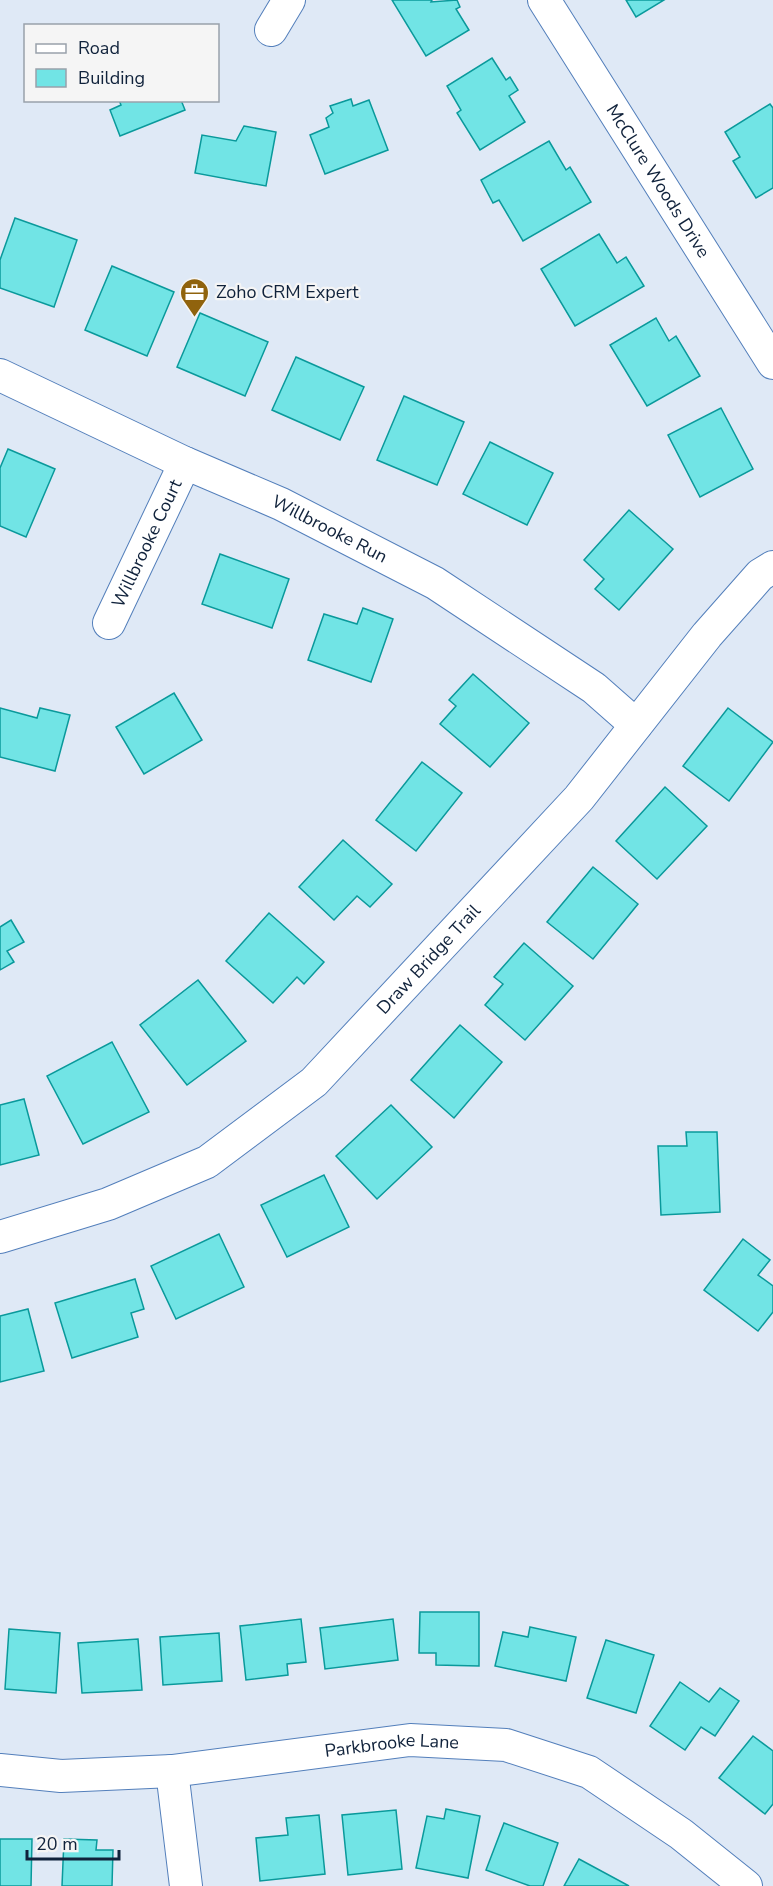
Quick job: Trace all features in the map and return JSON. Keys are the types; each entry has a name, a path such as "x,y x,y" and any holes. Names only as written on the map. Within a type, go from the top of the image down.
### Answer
{"street":[{"path":"271,30 289,0"},
{"name":"McClure Woods Drive","path":"544,0 773,363"},
{"name":"Willbrooke Run","path":"0,375 184,463 281,504 435,584 594,688 636,725"},
{"name":"Willbrooke Court","path":"109,623 184,463"},
{"name":"Draw Bridge Trail","path":"0,1237 108,1204 207,1161 314,1082 579,798 707,634 760,575 773,567"},
{"name":"Parkbrooke Lane","path":"0,1770 61,1776 172,1771 410,1740 506,1745 589,1772 681,1834 746,1886"},
{"path":"172,1771 186,1886"}],"building":[{"path":"392,0 432,0 431,2 457,0 460,7 456,9 469,30 426,56"},
{"path":"626,0 664,0 636,17"},
{"path":"492,58 506,80 510,77 518,90 509,96 525,122 480,150 457,113 461,110 447,86"},
{"path":"351,99 353,106 369,100 388,150 325,174 310,135 329,127 326,118 333,113 330,106"},
{"path":"120,102 182,102 185,110 120,136 110,110 121,105"},
{"path":"770,104 773,108 773,188 756,198 733,161 740,157 725,132"},
{"path":"244,126 276,132 266,186 195,173 202,135 236,141"},
{"path":"549,141 566,170 570,167 591,202 523,241 499,200 493,203 481,180"},
{"path":"15,218 77,240 54,307 0,288 0,260"},
{"path":"599,234 617,263 626,257 644,286 575,326 541,269"},
{"path":"112,266 174,292 147,356 85,330"},
{"path":"200,313 268,342 245,396 177,367"},
{"path":"656,318 669,341 676,336 700,376 647,406 610,345"},
{"path":"296,357 364,387 340,440 272,410"},
{"path":"404,396 464,422 437,485 377,460"},
{"path":"721,408 753,469 700,497 668,435"},
{"path":"490,442 553,473 527,525 463,494"},
{"path":"8,449 55,469 26,537 0,526 0,468"},
{"path":"629,510 673,549 619,610 595,589 604,579 584,560"},
{"path":"220,554 289,579 272,628 202,604"},
{"path":"363,608 393,619 371,682 308,660 324,614 357,624"},
{"path":"473,674 529,723 490,767 440,724 456,706 449,700"},
{"path":"174,693 202,740 144,774 116,727"},
{"path":"0,708 37,718 40,708 70,715 55,771 0,757"},
{"path":"728,708 773,742 729,801 683,766"},
{"path":"422,762 462,793 416,851 376,820"},
{"path":"665,787 707,826 657,879 616,841"},
{"path":"343,840 392,884 370,907 357,896 334,920 299,887"},
{"path":"593,867 638,904 593,959 547,922"},
{"path":"269,913 324,962 304,984 297,977 273,1003 226,961"},
{"path":"11,920 24,942 7,951 14,962 0,970 0,927"},
{"path":"524,943 573,986 525,1040 485,1005 503,984 494,977"},
{"path":"198,980 246,1041 187,1085 140,1025"},
{"path":"460,1025 502,1062 454,1118 411,1080"},
{"path":"112,1042 149,1112 83,1144 47,1076"},
{"path":"24,1099 39,1155 0,1165 0,1105"},
{"path":"391,1105 432,1147 377,1199 336,1156"},
{"path":"686,1132 717,1132 720,1212 661,1215 658,1146 687,1146"},
{"path":"324,1175 349,1227 287,1257 261,1205"},
{"path":"219,1234 244,1287 176,1319 151,1266"},
{"path":"743,1239 770,1260 758,1275 773,1286 773,1312 758,1331 704,1290"},
{"path":"135,1279 144,1309 131,1313 138,1337 72,1358 55,1303"},
{"path":"28,1309 44,1371 0,1382 0,1316"},
{"path":"420,1612 479,1612 479,1666 436,1665 436,1653 419,1653"},
{"path":"301,1619 306,1662 287,1664 288,1675 246,1680 240,1626"},
{"path":"393,1619 398,1660 325,1669 320,1628"},
{"path":"530,1627 576,1637 566,1681 495,1666 503,1632 528,1637"},
{"path":"9,1629 60,1633 56,1693 5,1689"},
{"path":"219,1633 222,1681 163,1685 160,1637"},
{"path":"138,1639 142,1690 82,1693 78,1643"},
{"path":"606,1640 654,1655 636,1713 587,1698"},
{"path":"680,1682 709,1702 720,1688 739,1701 715,1736 701,1727 685,1750 650,1726"},
{"path":"753,1736 773,1751 773,1804 765,1814 719,1778"},
{"path":"446,1809 480,1816 468,1878 416,1868 427,1816 444,1819"},
{"path":"396,1810 402,1869 348,1875 342,1815"},
{"path":"319,1815 325,1874 260,1881 256,1838 288,1835 286,1818"},
{"path":"504,1823 558,1843 543,1886 530,1886 486,1870"},
{"path":"0,1839 32,1839 31,1886 0,1886"},
{"path":"64,1839 97,1840 96,1850 113,1850 112,1886 62,1886"},
{"path":"579,1859 629,1886 564,1886"}],"place":[{"name":"Zoho CRM Expert","path":"195,318"}]}
